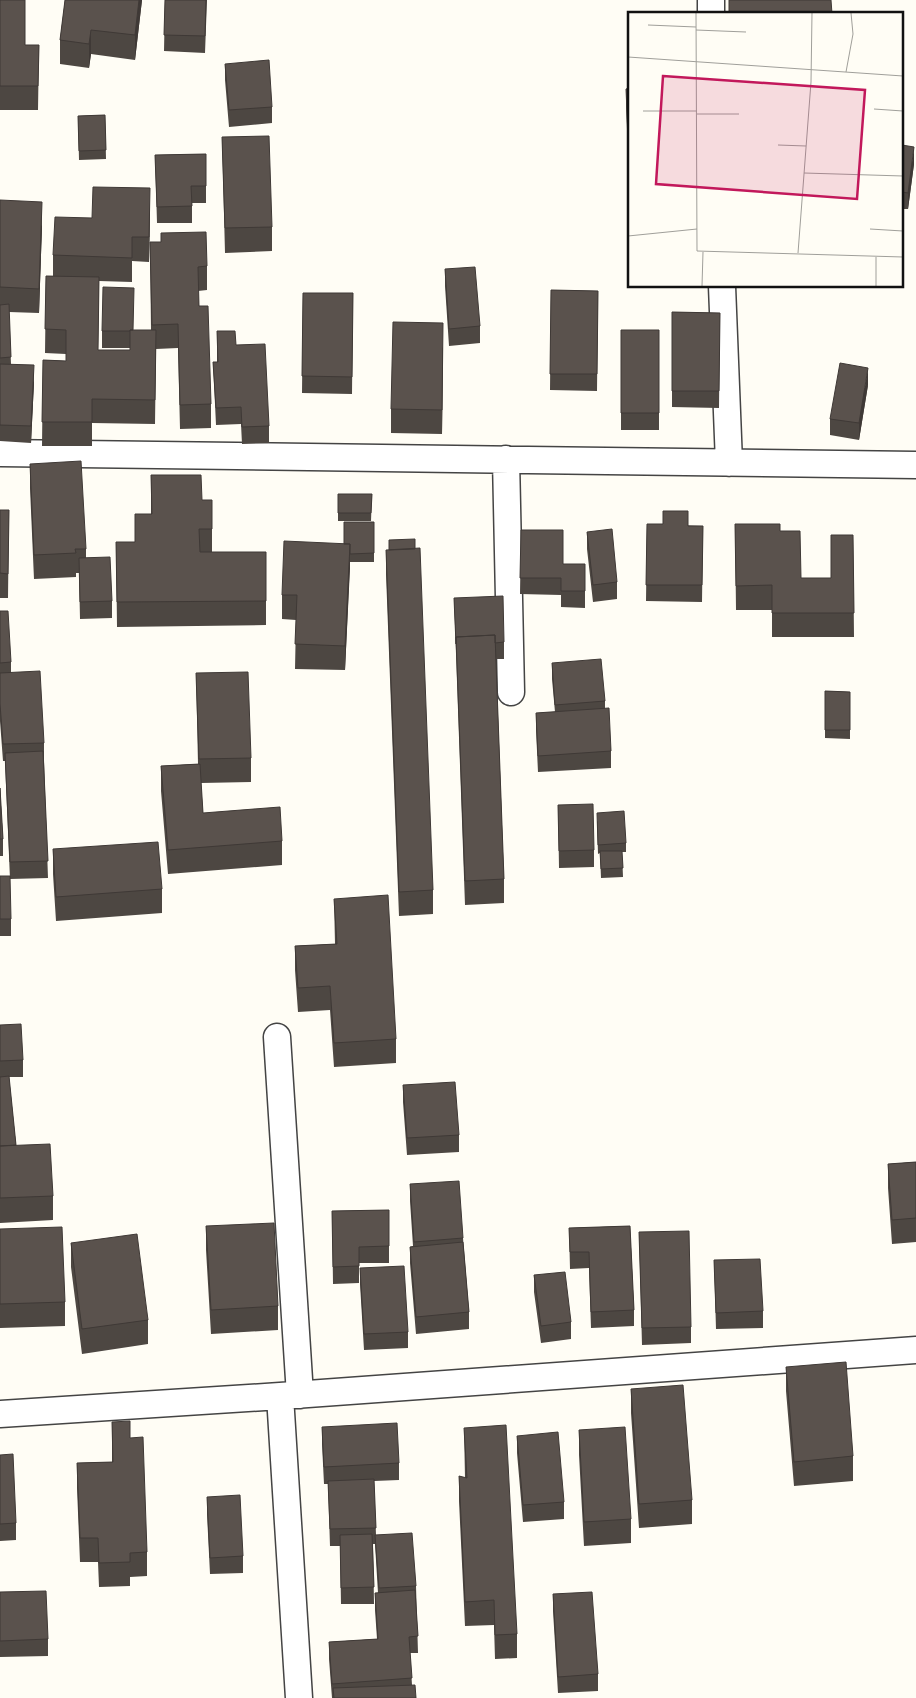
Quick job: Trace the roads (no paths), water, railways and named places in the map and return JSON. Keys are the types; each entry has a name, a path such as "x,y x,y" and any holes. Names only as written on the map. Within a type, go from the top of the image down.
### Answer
{"street":[{"path":"722,288 729,462"},
{"path":"0,453 916,465"},
{"path":"506,459 511,692"},
{"path":"277,1037 299,1698"},
{"path":"0,1414 290,1396 916,1350"}]}
